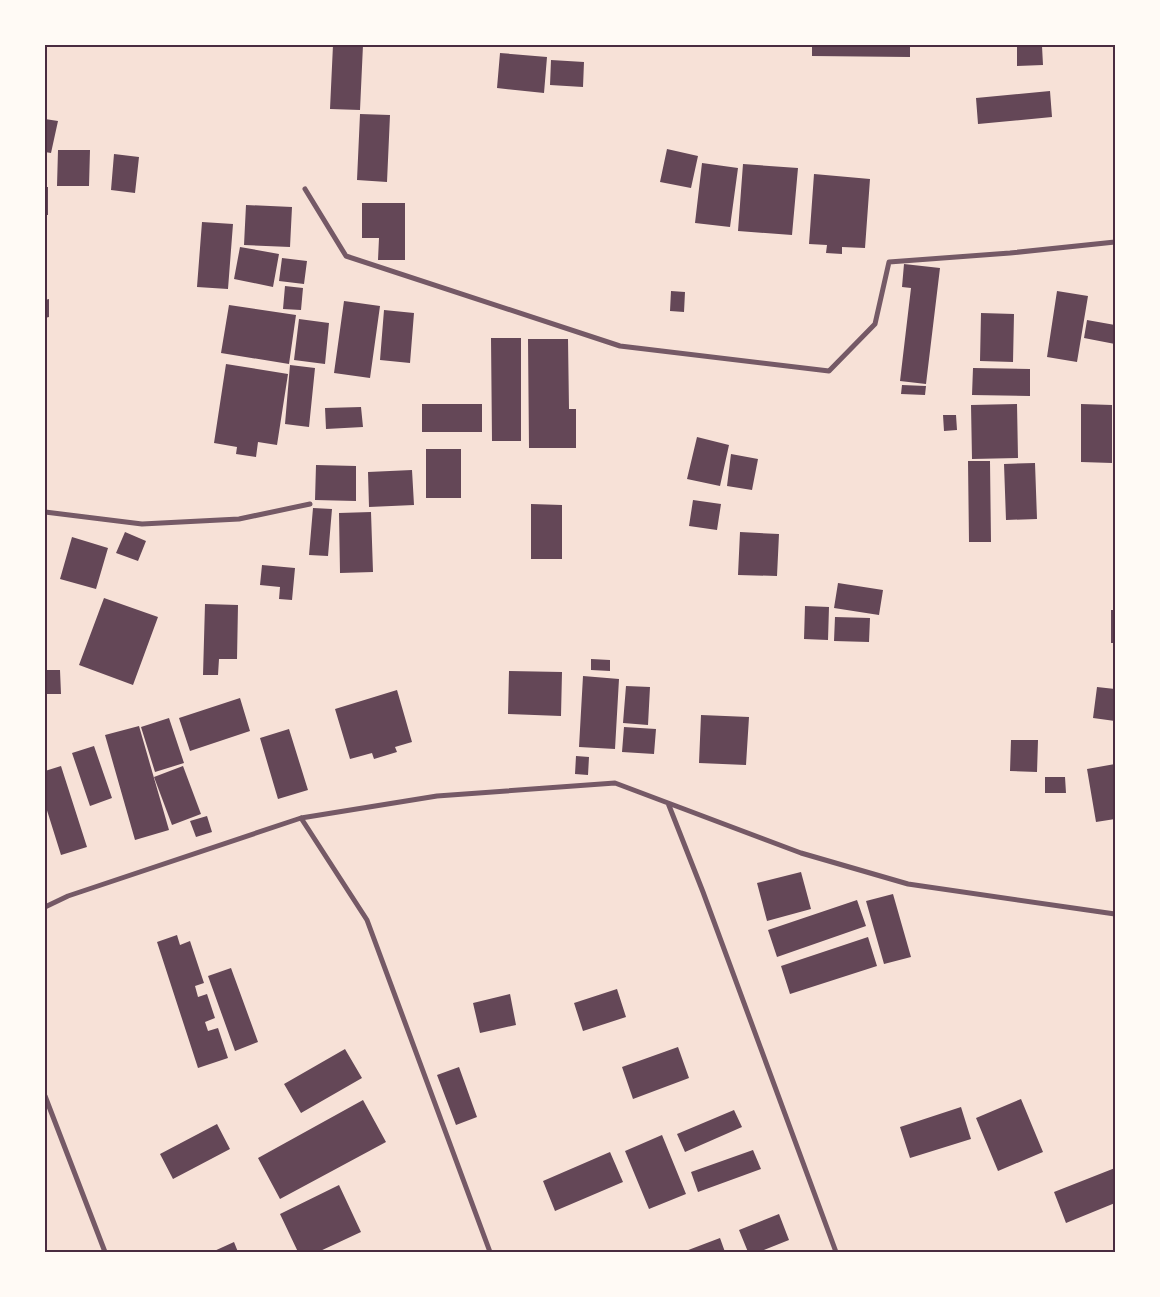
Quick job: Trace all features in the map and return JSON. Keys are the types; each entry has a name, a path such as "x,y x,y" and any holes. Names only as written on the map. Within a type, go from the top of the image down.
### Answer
{"street":[{"path":"305,189 346,256 620,346 829,371 875,324 889,262 1010,253 1115,242"},
{"path":"45,512 142,524 239,519 310,504"},
{"path":"45,907 68,896 301,818 437,796 615,783 801,853 908,884 1115,914"},
{"path":"668,803 704,892 836,1252"},
{"path":"301,818 367,920 490,1252"},
{"path":"45,1096 106,1252"}],"building":[{"path":"333,45 363,45 360,110 330,109"},
{"path":"812,45 910,45 910,57 812,56"},
{"path":"1042,46 1043,65 1017,66 1017,47"},
{"path":"500,53 547,57 544,93 497,88"},
{"path":"551,60 584,62 583,87 550,85"},
{"path":"1050,91 1052,117 978,124 976,98"},
{"path":"360,114 390,115 387,182 357,180"},
{"path":"45,119 58,121 51,153 45,152"},
{"path":"667,149 698,156 691,188 660,182"},
{"path":"58,150 90,150 89,186 57,186"},
{"path":"114,154 139,157 135,193 111,190"},
{"path":"702,163 738,168 730,227 695,223"},
{"path":"743,164 798,168 792,235 738,231"},
{"path":"814,174 870,179 865,248 842,247 842,254 826,253 827,245 809,244"},
{"path":"45,187 48,187 48,215 45,215"},
{"path":"362,203 405,203 405,260 378,260 379,238 362,238"},
{"path":"246,205 292,207 290,247 244,245"},
{"path":"202,222 233,224 228,289 197,287"},
{"path":"240,247 279,254 273,287 234,279"},
{"path":"282,258 307,261 304,284 279,281"},
{"path":"904,264 940,268 926,384 900,381 911,288 902,287"},
{"path":"285,286 303,288 301,310 283,309"},
{"path":"671,291 685,292 684,312 670,311"},
{"path":"1057,291 1088,296 1077,362 1047,357"},
{"path":"49,299 49,317 45,318 45,300"},
{"path":"344,301 380,306 370,378 334,373"},
{"path":"229,305 296,315 289,364 221,353"},
{"path":"384,310 414,313 410,363 380,360"},
{"path":"981,313 1014,314 1013,362 980,361"},
{"path":"299,319 329,323 325,364 294,360"},
{"path":"1087,320 1115,325 1115,344 1084,338"},
{"path":"491,338 521,338 521,441 492,441"},
{"path":"528,339 568,339 569,409 576,409 576,448 529,448"},
{"path":"226,364 288,374 277,445 258,442 256,457 236,454 237,447 214,443"},
{"path":"290,365 315,368 309,427 285,424"},
{"path":"973,368 1030,369 1030,396 972,395"},
{"path":"902,385 926,386 925,395 901,394"},
{"path":"422,404 482,404 482,432 422,432"},
{"path":"1017,404 1018,458 972,459 971,405"},
{"path":"1081,404 1112,405 1112,463 1081,462"},
{"path":"361,407 363,427 326,429 325,408"},
{"path":"943,415 956,415 957,430 944,431"},
{"path":"697,437 729,445 720,486 687,479"},
{"path":"426,449 461,449 461,498 426,498"},
{"path":"731,454 758,459 752,490 727,486"},
{"path":"968,461 990,461 991,542 969,542"},
{"path":"1035,463 1037,519 1006,520 1004,464"},
{"path":"316,465 356,466 356,501 315,500"},
{"path":"412,470 414,505 369,507 368,472"},
{"path":"693,500 721,504 717,530 689,526"},
{"path":"531,504 562,505 562,559 531,559"},
{"path":"313,508 332,509 328,556 309,555"},
{"path":"371,512 373,572 340,573 339,513"},
{"path":"125,532 146,541 138,561 116,553"},
{"path":"740,532 779,534 777,576 738,575"},
{"path":"72,537 108,548 96,589 60,579"},
{"path":"262,565 295,568 292,600 279,599 280,587 260,585"},
{"path":"838,583 883,590 879,615 834,608"},
{"path":"104,598 158,617 133,685 79,665"},
{"path":"205,604 238,605 237,659 219,659 218,675 203,675"},
{"path":"805,606 829,607 828,640 804,639"},
{"path":"1111,610 1115,610 1115,643 1111,643"},
{"path":"835,617 870,618 869,642 834,641"},
{"path":"591,659 610,660 610,671 591,670"},
{"path":"45,670 60,670 61,694 45,694"},
{"path":"509,671 562,672 561,716 508,714"},
{"path":"583,676 619,679 615,749 579,747"},
{"path":"626,686 650,687 648,725 623,723"},
{"path":"1097,687 1115,689 1115,721 1093,718"},
{"path":"397,690 412,742 395,747 397,752 374,759 372,753 350,759 335,709"},
{"path":"240,698 250,731 190,751 179,718"},
{"path":"701,715 749,717 746,765 699,763"},
{"path":"169,718 184,763 155,772 141,727"},
{"path":"139,726 169,830 135,840 105,735"},
{"path":"624,727 656,729 654,754 622,752"},
{"path":"289,729 308,790 278,799 260,738"},
{"path":"1011,740 1038,740 1037,772 1010,771"},
{"path":"94,746 112,798 90,806 72,753"},
{"path":"576,756 589,757 588,775 575,774"},
{"path":"1115,764 1115,819 1096,822 1087,769"},
{"path":"61,766 87,847 61,855 45,804 45,771"},
{"path":"183,766 201,814 172,825 154,777"},
{"path":"1045,777 1065,777 1066,793 1045,793"},
{"path":"207,816 212,832 196,837 190,821"},
{"path":"801,872 811,909 767,921 757,883"},
{"path":"893,894 911,957 884,964 866,901"},
{"path":"857,900 866,926 777,957 768,930"},
{"path":"177,935 180,945 190,941 204,983 195,986 198,997 207,994 215,1018 205,1022 208,1031 218,1028 228,1058 198,1068 157,942"},
{"path":"868,937 877,966 790,994 781,966"},
{"path":"231,968 258,1042 235,1051 208,976"},
{"path":"617,989 626,1017 583,1031 574,1003"},
{"path":"510,994 516,1025 480,1033 473,1003"},
{"path":"678,1047 689,1078 633,1099 622,1067"},
{"path":"345,1049 362,1078 301,1113 284,1084"},
{"path":"459,1067 477,1117 456,1125 437,1075"},
{"path":"1021,1099 1043,1152 998,1171 976,1118"},
{"path":"363,1100 386,1142 280,1199 258,1158"},
{"path":"961,1107 971,1139 910,1158 900,1127"},
{"path":"734,1110 742,1127 685,1152 677,1134"},
{"path":"217,1124 230,1149 173,1179 160,1154"},
{"path":"662,1135 686,1194 649,1209 625,1151"},
{"path":"753,1150 761,1169 698,1192 691,1172"},
{"path":"610,1152 623,1182 555,1211 543,1181"},
{"path":"1115,1168 1115,1203 1066,1223 1054,1192"},
{"path":"339,1185 361,1232 318,1252 298,1252 280,1214"},
{"path":"779,1214 789,1240 759,1252 748,1252 739,1230"},
{"path":"720,1238 725,1252 683,1252"},
{"path":"234,1242 238,1252 212,1252"}]}
